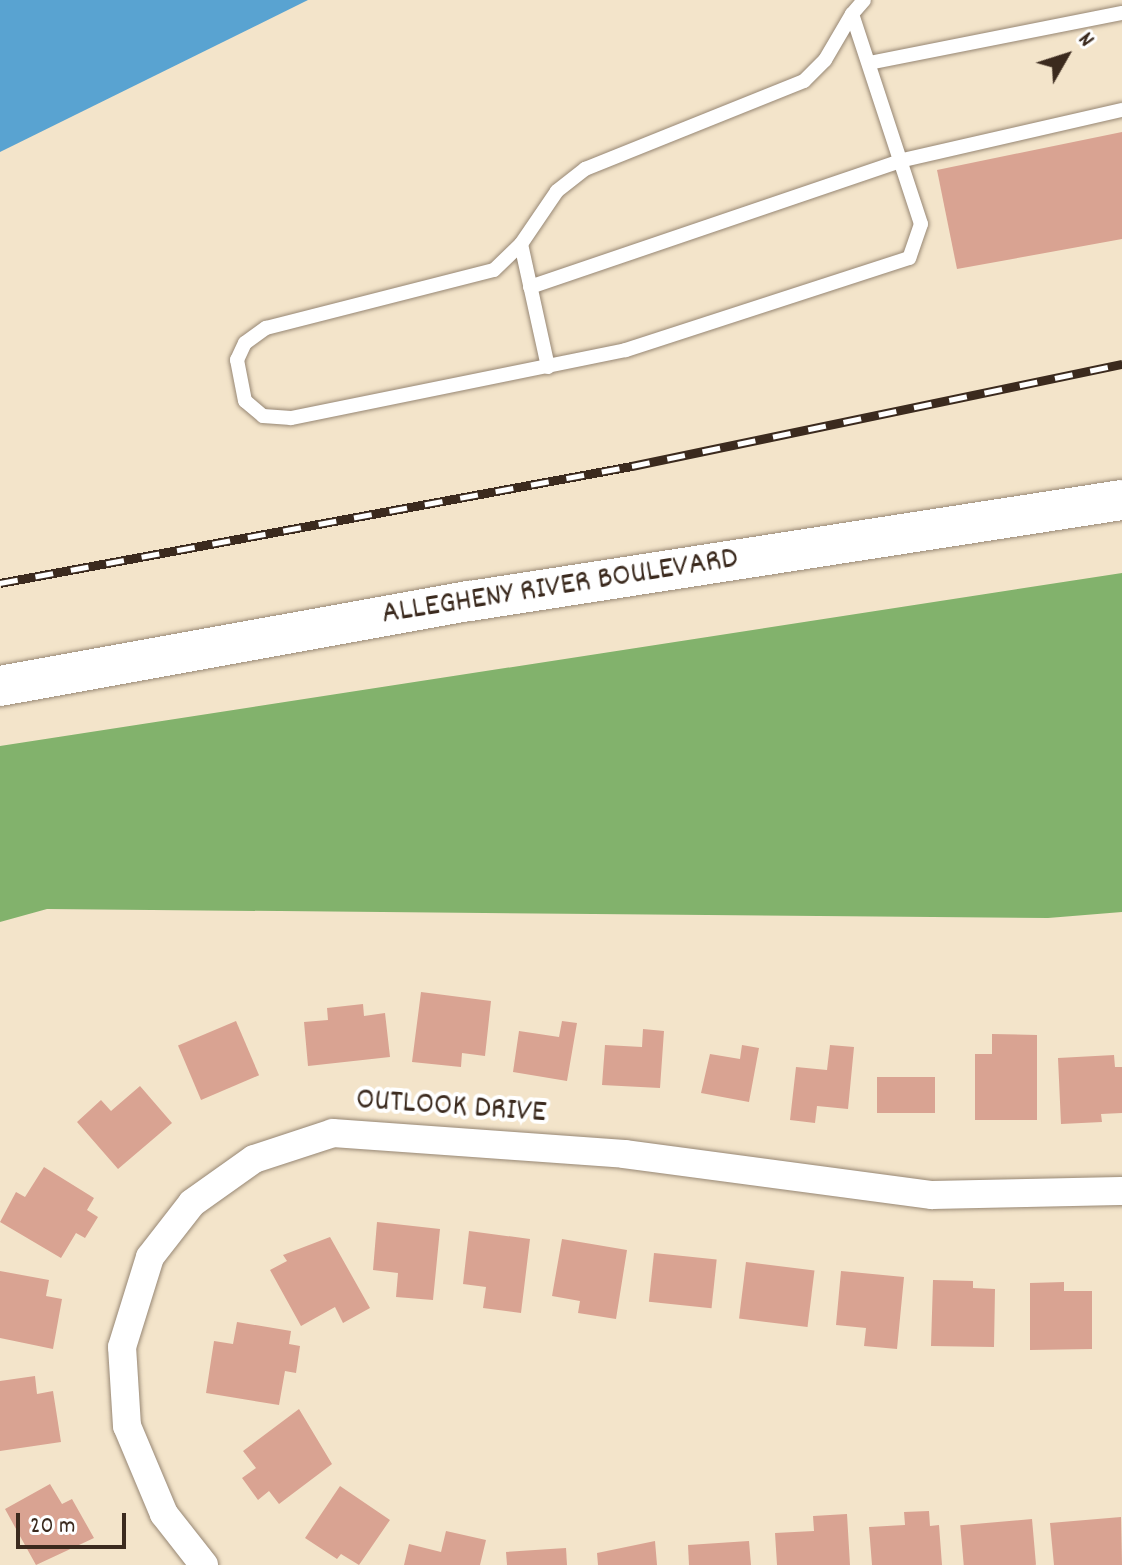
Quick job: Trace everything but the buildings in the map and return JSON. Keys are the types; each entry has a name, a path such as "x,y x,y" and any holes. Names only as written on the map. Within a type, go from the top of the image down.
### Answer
{"main road":[{"name":"ALLEGHENY RIVER BOULEVARD","path":"0,686 470,601 1122,500"}],"street":[{"name":"OUTLOOK DRIVE","path":"204,1565 164,1514 127,1426 122,1347 150,1257 192,1203 254,1159 333,1133 624,1154 932,1195 1122,1191"}],"lane":[{"path":"852,14 903,160 921,224 909,258 626,350 548,367 291,418 263,416 245,401 237,360 245,343 266,328 494,270 521,244 557,191 585,169 804,81 825,60 852,14 864,0"},
{"path":"869,63 1122,13"},
{"path":"530,287 903,160 1122,110"},
{"path":"521,244 548,367"}],"green space":[{"path":"1122,573 1122,912 1048,918 47,909 0,922 0,746"}],"water":[{"path":"0,0 308,0 0,152"}],"railway":[{"path":"0,583 632,466 1122,364"}]}
